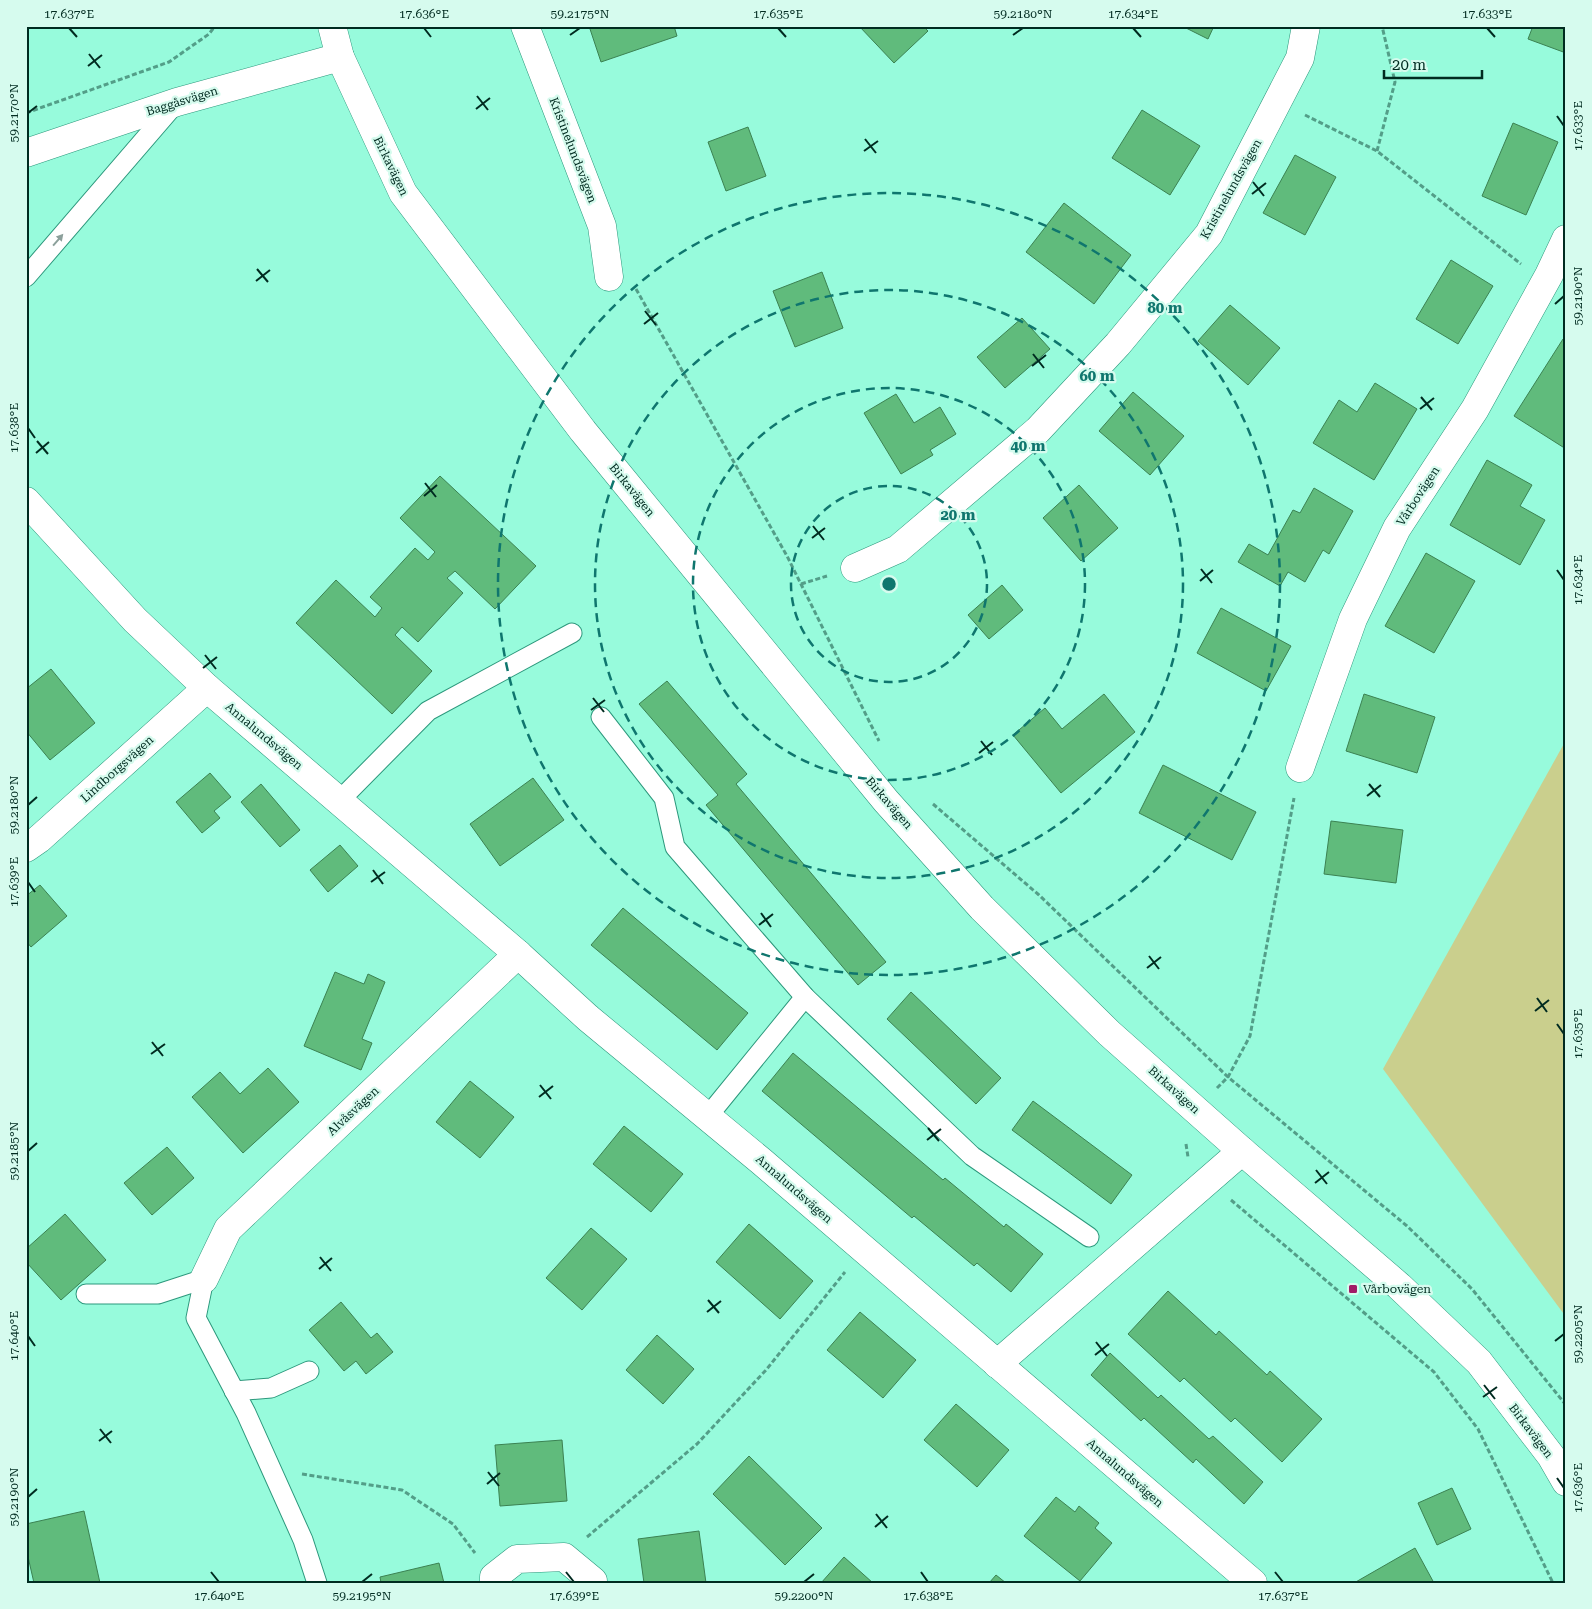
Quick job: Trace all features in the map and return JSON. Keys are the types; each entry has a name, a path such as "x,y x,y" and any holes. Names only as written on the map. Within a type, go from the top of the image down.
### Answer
{"street":[{"name":"Birkavägen","path":"332,26 340,57 403,193 583,431 886,801 982,908 1109,1033 1196,1111 1399,1286 1479,1362 1552,1456 1566,1482"},
{"name":"Kristinelundsvägen","path":"525,26 602,226 609,277"},
{"name":"Kristinelundsvägen","path":"855,568 898,549 1038,430 1118,344 1209,234 1300,58 1306,26"},
{"name":"Baggåsvägen","path":"26,153 177,102 340,57"},
{"name":"Vårbovägen","path":"1300,768 1352,619 1397,528 1475,409 1545,283 1566,239"},
{"name":"Annalundsvägen","path":"26,501 135,620 207,688 518,954 588,1018 708,1116 1253,1583"},
{"name":"Lindborgsvägen","path":"26,848 39,839 207,688"},
{"name":"Alvåsvägen","path":"204,1279 228,1229 518,954"},
{"path":"997,1364 1242,1151"},
{"path":"494,1580 517,1559 564,1557 593,1583"}],"lane":[{"path":"26,277 177,102"},
{"path":"339,801 428,711 572,633"},
{"path":"601,717 664,798 675,847 805,997 972,1156 1089,1237"},
{"path":"708,1116 805,997"},
{"path":"86,1294 158,1294 204,1279 196,1318 246,1413 303,1540 316,1583"},
{"path":"234,1391 271,1388 309,1371"}],"path":[{"path":"26,113 169,62 209,34 215,26"},
{"path":"1377,151 1395,82 1382,26"},
{"path":"1278,102 1377,151 1545,283"},
{"path":"609,277 638,290 787,556 883,749"},
{"path":"1300,768 1250,1036 1228,1077 1196,1111 1183,1130 1188,1158 1208,1180 1434,1372 1478,1429 1553,1583"},
{"path":"929,801 1039,895 1228,1077 1407,1226 1472,1289 1566,1405"},
{"path":"564,1557 697,1444 766,1370 864,1249"},
{"path":"271,1470 402,1490 453,1524 494,1580"}],"green space":[{"path":"1566,740 1566,1317 1383,1069"}],"building":[{"path":"589,26 674,26 677,36 601,62"},
{"path":"859,26 923,26 928,31 894,63"},
{"path":"1182,26 1214,26 1208,39"},
{"path":"1533,26 1566,26 1566,53 1528,39"},
{"path":"1142,110 1200,146 1170,195 1112,158"},
{"path":"1513,123 1558,142 1526,215 1482,196"},
{"path":"748,127 766,176 726,191 708,142"},
{"path":"1295,155 1336,177 1305,235 1263,213"},
{"path":"1064,203 1131,255 1094,304 1026,252"},
{"path":"1451,260 1493,286 1458,344 1416,319"},
{"path":"822,272 843,328 795,347 773,291"},
{"path":"1230,305 1280,348 1248,385 1198,341"},
{"path":"1022,318 1050,349 1005,388 977,357"},
{"path":"1563,339 1566,340 1566,449 1514,416"},
{"path":"1375,383 1417,409 1374,480 1313,443 1339,400 1357,412"},
{"path":"1133,392 1184,436 1150,475 1099,431"},
{"path":"896,394 914,423 940,407 956,434 930,450 933,455 901,474 864,413"},
{"path":"1487,460 1532,485 1520,506 1545,520 1520,565 1450,525"},
{"path":"440,476 536,566 495,609 455,571 447,578 463,593 418,642 402,627 395,635 432,671 392,714 296,623 336,580 375,617 382,608 370,597 415,548 428,560 435,552 400,518"},
{"path":"1079,485 1118,528 1081,561 1043,518"},
{"path":"1314,488 1353,511 1329,554 1323,550 1305,582 1288,572 1280,586 1238,562 1249,544 1268,555 1293,510 1300,513"},
{"path":"1426,553 1475,581 1434,653 1385,626"},
{"path":"1002,585 1023,610 989,639 968,615"},
{"path":"1221,608 1291,646 1266,691 1197,653"},
{"path":"51,669 95,723 50,760 26,731 26,689"},
{"path":"667,681 747,774 736,784 886,962 858,985 706,805 718,795 639,704"},
{"path":"1104,694 1135,732 1061,793 1013,735 1045,708 1062,729"},
{"path":"1364,694 1435,717 1417,773 1346,751"},
{"path":"1163,765 1256,812 1232,860 1139,813"},
{"path":"210,773 231,797 214,811 220,818 202,833 176,802"},
{"path":"533,778 564,820 500,866 470,824"},
{"path":"261,784 300,830 280,847 241,802"},
{"path":"1331,821 1403,830 1396,883 1324,874"},
{"path":"340,845 358,866 328,892 310,870"},
{"path":"40,885 67,916 31,947 26,941 26,896"},
{"path":"623,908 748,1013 717,1050 591,945"},
{"path":"335,972 364,984 368,974 385,982 362,1039 372,1043 361,1070 304,1046"},
{"path":"911,992 1001,1078 976,1104 887,1019"},
{"path":"793,1053 943,1180 945,1178 1004,1227 1006,1224 1043,1254 1011,1292 977,1263 974,1266 914,1216 912,1218 762,1091"},
{"path":"268,1068 299,1102 243,1153 192,1097 220,1072 240,1094"},
{"path":"470,1081 514,1117 480,1158 436,1122"},
{"path":"1033,1101 1132,1175 1111,1204 1012,1130"},
{"path":"624,1126 683,1174 651,1212 593,1164"},
{"path":"167,1147 194,1178 152,1215 124,1183"},
{"path":"65,1214 106,1260 61,1300 26,1262 26,1249"},
{"path":"749,1224 813,1281 780,1319 716,1262"},
{"path":"591,1228 627,1259 582,1310 546,1278"},
{"path":"1168,1291 1216,1335 1219,1331 1267,1375 1270,1371 1322,1419 1282,1462 1235,1418 1231,1422 1184,1378 1180,1382 1128,1334"},
{"path":"341,1302 371,1338 377,1333 393,1352 366,1374 356,1361 344,1371 309,1330"},
{"path":"860,1312 916,1360 883,1398 827,1350"},
{"path":"657,1335 694,1369 663,1404 626,1370"},
{"path":"1110,1353 1158,1398 1161,1395 1209,1439 1213,1436 1263,1482 1244,1504 1196,1459 1193,1463 1144,1418 1141,1421 1091,1375"},
{"path":"956,1404 1009,1450 977,1487 924,1440"},
{"path":"562,1440 567,1501 500,1506 495,1445"},
{"path":"749,1456 822,1528 785,1565 713,1494"},
{"path":"1452,1488 1471,1529 1437,1545 1418,1503"},
{"path":"1056,1497 1075,1512 1079,1506 1099,1523 1095,1528 1112,1543 1080,1581 1024,1536"},
{"path":"84,1511 100,1583 34,1583 26,1548 26,1524"},
{"path":"699,1531 706,1583 644,1583 638,1539"},
{"path":"1415,1548 1434,1583 1354,1583"},
{"path":"844,1557 873,1583 821,1583"},
{"path":"439,1563 444,1583 381,1583 380,1577"},
{"path":"996,1575 1006,1583 989,1583"}],"place":[{"name":"Vårbovägen","path":"1353,1289"}]}
